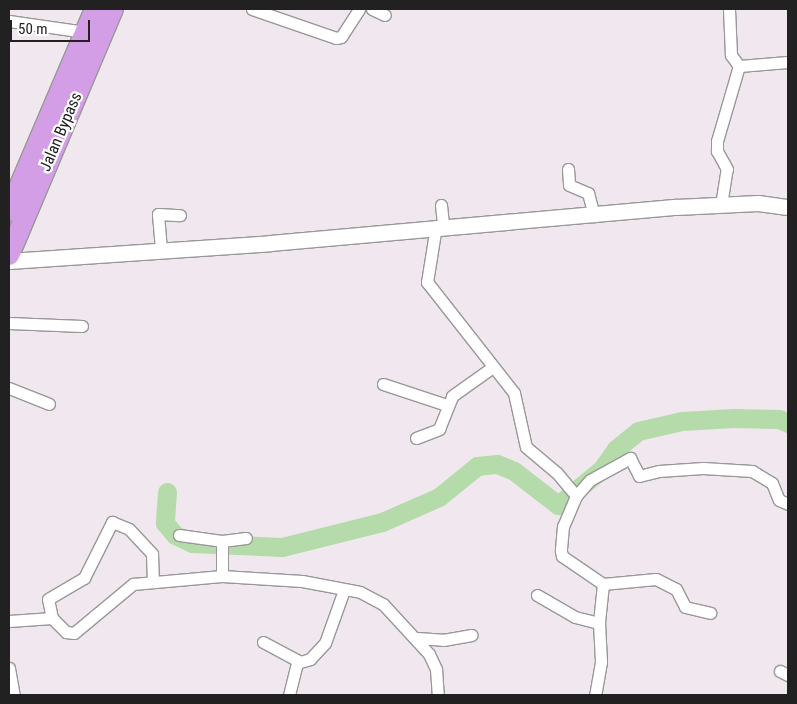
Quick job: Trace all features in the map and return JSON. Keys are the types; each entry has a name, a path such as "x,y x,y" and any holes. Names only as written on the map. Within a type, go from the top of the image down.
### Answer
{"highway":[{"name":"Jalan Bypass","path":"9,211 13,189 95,9"},
{"name":"Jalan Bypass","path":"9,255 112,9"}],"street":[{"path":"252,9 336,38 341,37 358,9"},
{"path":"372,9 385,15"},
{"path":"729,9 731,55 739,66"},
{"path":"9,21 85,32"},
{"path":"739,66 788,62"},
{"path":"722,204 727,169 717,151 717,141 739,66"},
{"path":"568,169 568,185 588,193 594,216"},
{"path":"9,261 270,243 440,225 594,216 722,204 788,207"},
{"path":"441,205 440,225 427,282 514,394 526,447 574,492"},
{"path":"160,250 158,214 180,215"},
{"path":"9,323 39,327 82,326"},
{"path":"416,438 439,429 452,396 493,367"},
{"path":"383,384 447,405"},
{"path":"9,388 49,404"},
{"path":"710,613 686,607 676,589 656,579 603,584 562,556 563,526 574,492 590,480 630,458 639,476 659,470 711,468 752,471 772,483 779,500 788,504"},
{"path":"153,582 152,554 129,529 112,522 84,578 48,599 52,618 66,632 74,633 123,589 153,582 222,576 302,581 360,592 383,604 417,638 436,669 438,695"},
{"path":"179,535 222,545 246,538"},
{"path":"222,545 222,576"},
{"path":"595,695 601,662 599,622 603,584"},
{"path":"263,642 298,661 310,659 325,643 344,590"},
{"path":"537,595 575,617 599,622"},
{"path":"9,621 52,618"},
{"path":"417,638 443,640 472,635"},
{"path":"289,695 298,661"},
{"path":"9,668 14,695"}],"waterway":[{"path":"167,492 165,523 175,535 192,543 282,547 382,522 439,497 477,466 497,464 514,471 558,505 602,469 616,449 638,431 682,421 734,418 779,419 788,423"}]}
